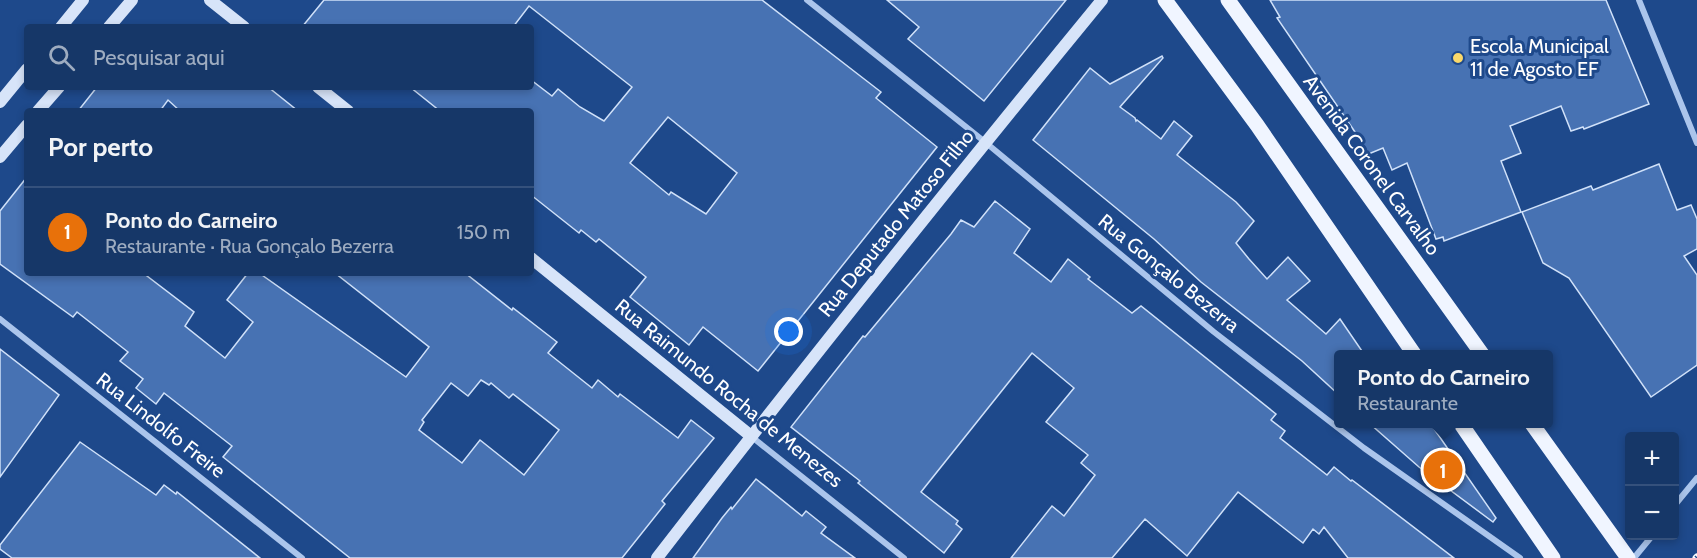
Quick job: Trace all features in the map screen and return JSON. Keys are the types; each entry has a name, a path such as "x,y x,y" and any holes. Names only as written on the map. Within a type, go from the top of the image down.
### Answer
{"main road":[{"path":"1165,0 1257,125 1411,350"},
{"name":"Avenida Coronel Carvalho","path":"1228,0 1479,350"},
{"path":"1464,428 1553,558"},
{"path":"1536,428 1628,558"}],"street":[{"path":"63,24 83,0"},
{"path":"112,24 132,0"},
{"path":"210,0 240,24"},
{"name":"Rua Gonçalo Bezerra","path":"807,0 985,142 1214,332 1334,425"},
{"name":"Rua Deputado Matoso Filho","path":"657,558 985,142 1102,0"},
{"path":"1639,0 1697,143"},
{"path":"0,102 24,73"},
{"path":"41,108 56,90"},
{"path":"322,90 344,108"},
{"path":"0,157 24,129"},
{"name":"Rua Raimundo Rocha de Menezes","path":"534,260 904,558"},
{"name":"Rua Lindolfo Freire","path":"0,319 302,558"},
{"name":"Rua Gonçalo Bezerra","path":"1338,428 1520,558"},
{"path":"1679,500 1697,478"},
{"path":"1634,558 1649,540"}],"building":[{"path":"324,0 762,0 881,92 876,98 937,147 758,371 703,327 689,345 630,297 646,277 599,239 596,242 581,230 579,233 534,197 534,108 436,108 414,90 534,90 534,82 552,96 558,89 580,107 604,121 632,87 529,6 515,24 304,24","holes":["668,117 737,173 706,214 671,192 669,195 630,163"]},
{"path":"887,0 1066,0 984,101 908,39 919,27"},
{"name":"Escola Municipal 11 de Agosto EF","path":"1270,0 1606,0 1649,104 1584,129 1583,127 1571,131 1561,106 1510,126 1521,153 1501,161 1521,212 1444,241 1443,237 1436,239 1407,163 1392,170 1383,148 1366,155 1355,132 1277,18 1280,17"},
{"path":"1162,56 1163,58 1120,107 1161,139 1174,121 1192,136 1177,155 1236,202 1254,221 1236,243 1267,279 1288,257 1310,281 1287,300 1326,334 1340,319 1361,350 1334,350 1334,390 1302,361 1201,282 1154,239 1033,140 1090,68 1110,84"},
{"path":"95,90 272,90 294,108 177,108 168,100 162,108 80,108"},
{"path":"1659,164 1677,210 1691,205 1697,219 1697,249 1684,256 1697,275 1697,365 1651,397 1569,278 1543,263 1522,212 1591,186 1593,190"},
{"path":"24,181 24,276 147,276 194,312 185,326 225,358 253,322 227,300 246,276 263,276 406,377 429,347 339,276 469,276 557,342 548,353 592,388 598,380 618,397 620,394 678,438 691,420 714,438 662,501 665,504 622,558 350,558 223,457 232,446 164,393 156,404 136,388 143,379 120,361 128,352 77,312 73,317 0,264 0,211","holes":["481,380 489,385 491,383 509,398 513,394 559,430 524,475 480,440 462,463 419,430 424,422 422,420 451,383 468,396"]},
{"path":"995,201 1030,229 1014,253 1051,282 1068,259 1090,277 1088,279 1132,313 1141,306 1276,414 1271,420 1285,431 1280,438 1327,475 1334,467 1454,558 1348,558 1324,527 1319,534 1313,529 1303,543 1238,492 1187,556 1145,519 1112,558 1011,558 1052,506 1064,516 1095,475 1081,463 1088,455 1046,422 1074,388 1032,353 921,492 958,521 956,524 962,529 944,553 858,483 860,481 791,427 863,336 865,337 961,220 974,227"},
{"path":"0,349 59,395 0,477"},
{"path":"1375,428 1433,428 1496,518 1493,522 1419,467"},
{"path":"80,442 156,495 164,485 176,494 177,492 260,558 12,558 0,549 0,545"},
{"path":"756,479 802,516 806,511 826,527 821,533 855,558 693,558 722,518"}],"place":[{"name":"Escola Municipal 11 de Agosto EF","path":"1458,58"},
{"name":"Ponto do Carneiro","path":"1443,470"}]}
